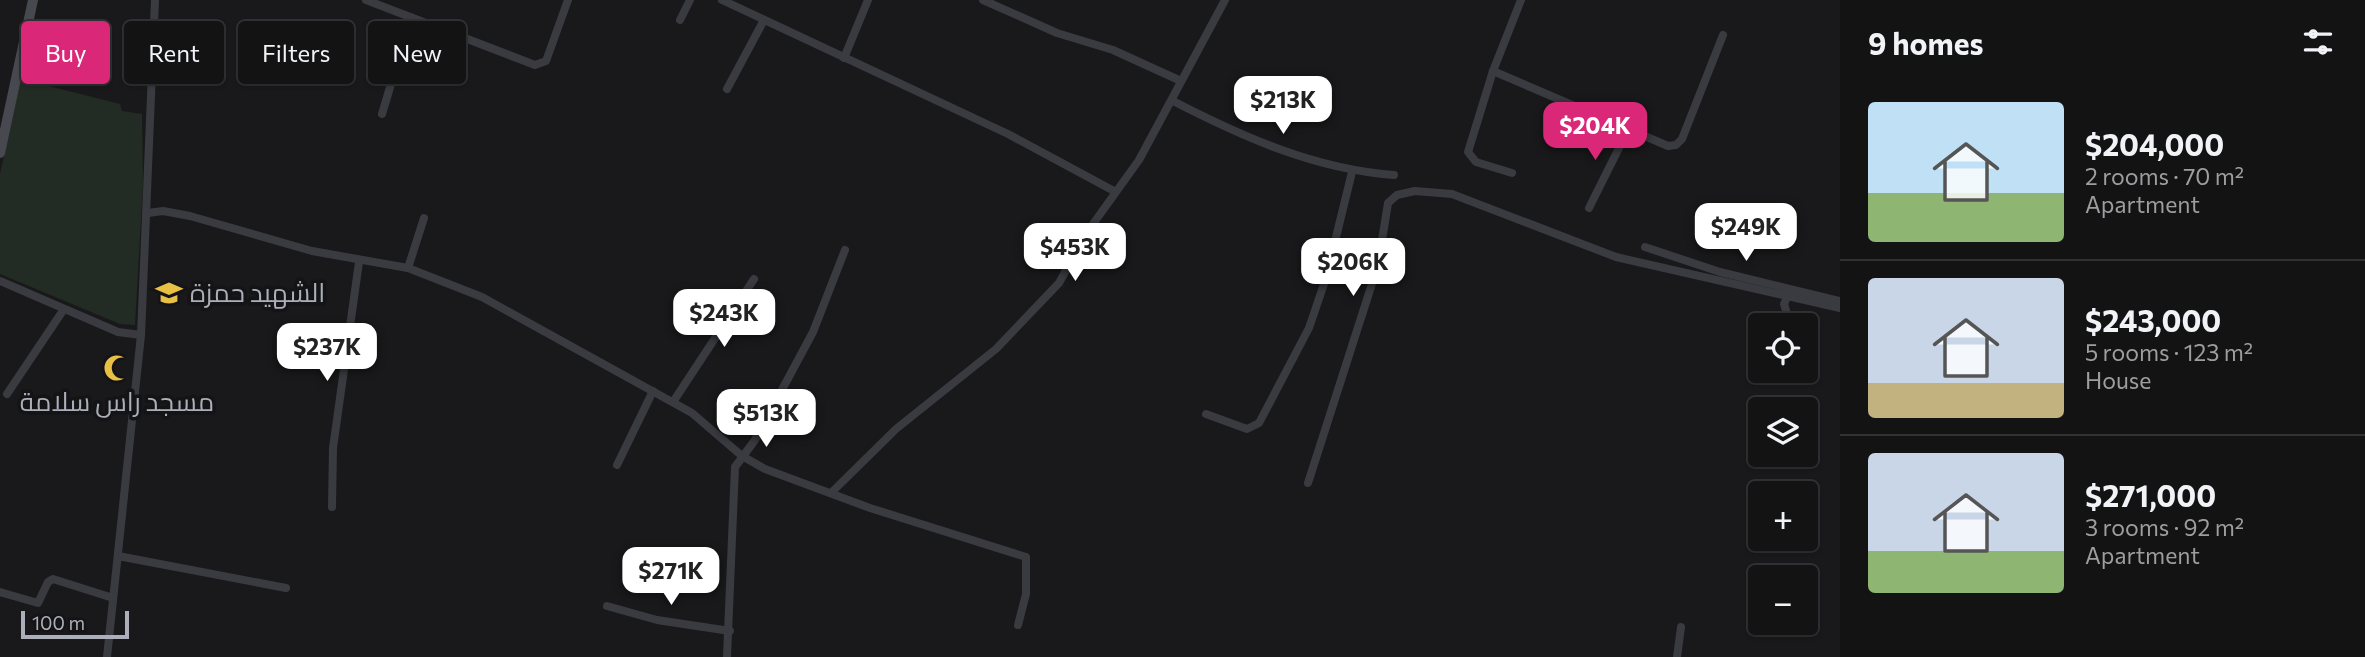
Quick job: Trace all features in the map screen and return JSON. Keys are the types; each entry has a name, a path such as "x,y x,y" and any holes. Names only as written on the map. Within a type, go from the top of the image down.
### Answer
{"street":[{"path":"0,153 33,0"},
{"path":"107,657 141,335 155,0"},
{"path":"366,0 535,65 546,61 568,0"},
{"path":"680,20 690,0"},
{"path":"722,0 1008,134 1114,191"},
{"path":"844,58 868,0"},
{"path":"983,0 1057,33 1112,50 1181,81"},
{"path":"831,493 896,429 996,349 1042,304 1059,283 1114,191 1139,160 1225,0"},
{"path":"1512,173 1476,162 1468,152 1493,71 1521,0"},
{"path":"382,114 411,17"},
{"path":"727,89 764,20"},
{"path":"1493,71 1668,146 1679,144 1723,35"},
{"path":"1173,101 1277,149 1352,172 1394,176"},
{"path":"1589,208 1629,128"},
{"path":"1206,414 1247,429 1259,423 1309,328 1326,278 1352,172"},
{"path":"1308,483 1378,265 1388,204 1397,195 1425,191 1452,194 1516,216 1616,257 1698,278 1840,308"},
{"path":"148,213 163,211 190,216 286,244 359,261 408,268 482,297 673,402 709,426 742,456 765,469 1026,557 1026,594 1018,625"},
{"path":"408,268 424,218"},
{"path":"1645,247 1720,272 1840,301"},
{"path":"727,657 735,467 767,418 813,332 845,250"},
{"path":"332,507 333,448 359,261"},
{"path":"673,402 754,279"},
{"path":"0,281 118,332 141,335"},
{"path":"1787,313 1784,304 1788,295"},
{"path":"7,394 64,309"},
{"path":"617,465 653,391"},
{"path":"118,556 286,588"},
{"path":"0,592 38,603 48,582 53,579 113,598"},
{"path":"607,606 657,620 730,631"},
{"path":"1677,657 1681,627"}],"shaded area":[{"path":"21,79 21,84 41,84 120,104 122,111 142,114 143,184 135,325 120,324 0,274 0,174"}],"place":[{"name":"الشهيد حمزة","path":"169,293"},
{"name":"مسجد راس سلامة","path":"117,368"}]}
